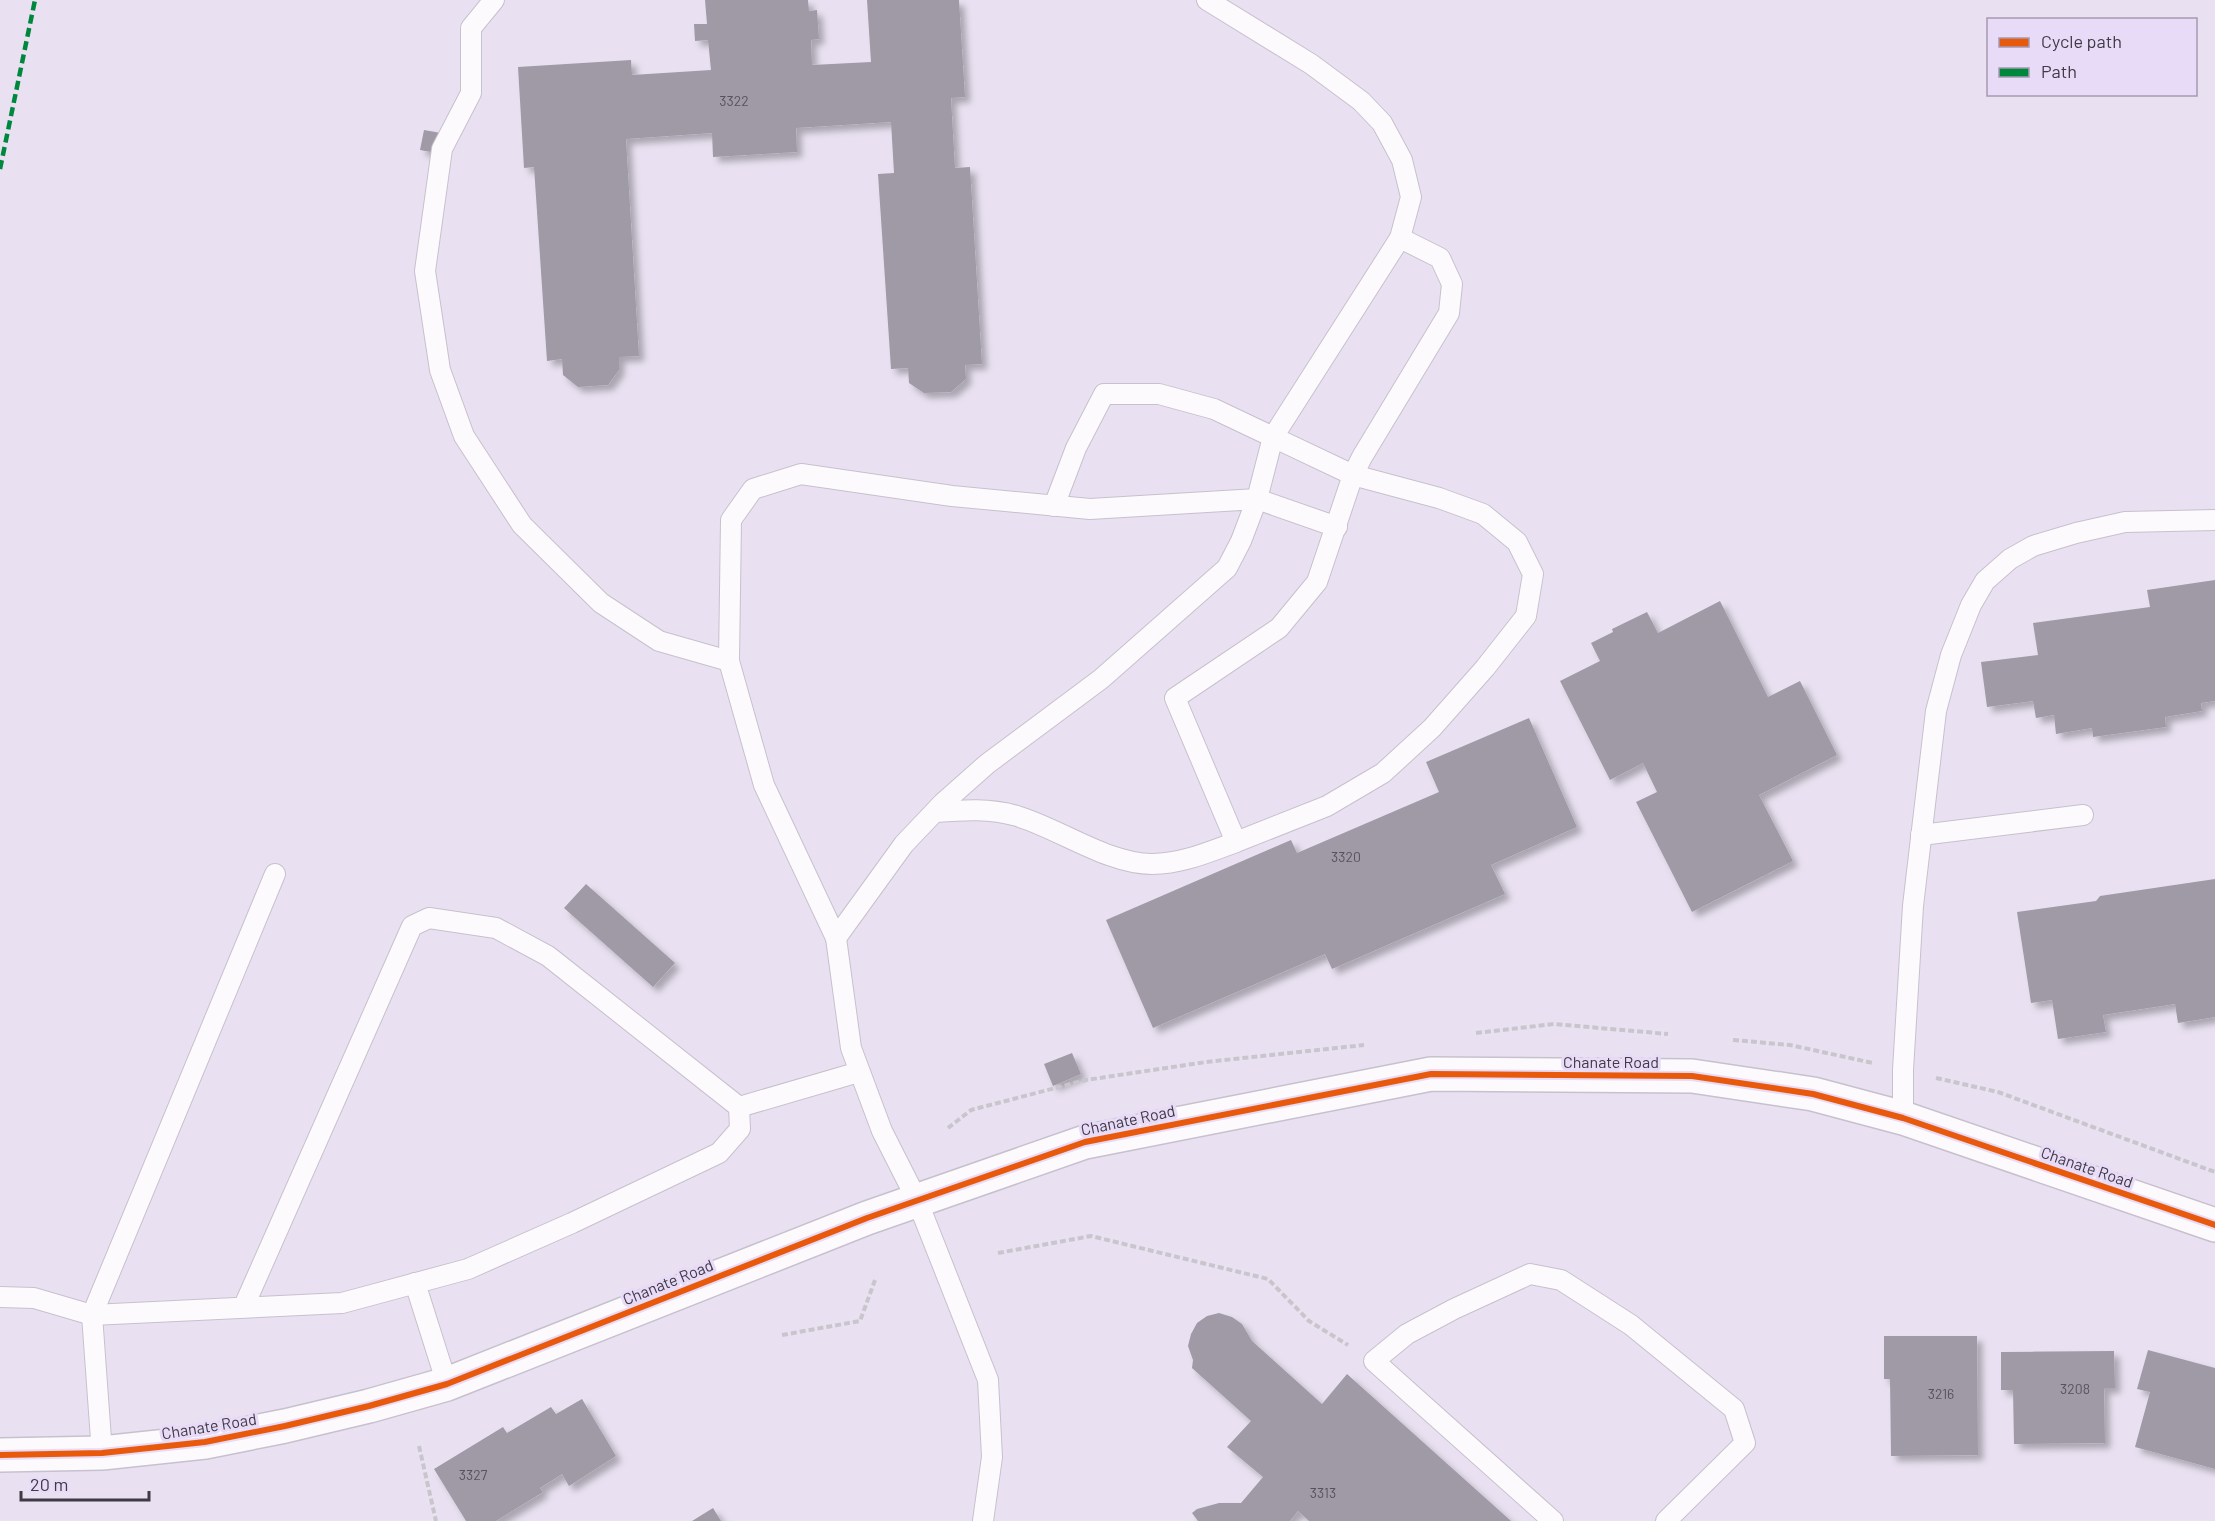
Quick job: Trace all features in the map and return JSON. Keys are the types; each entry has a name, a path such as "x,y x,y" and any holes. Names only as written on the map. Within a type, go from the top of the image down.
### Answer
{"street":[{"name":"Chanate Road","path":"0,1455 102,1452 205,1442 285,1426 447,1384 867,1218 1085,1142 1431,1074 1692,1076 1813,1094 1903,1118 2215,1225"}],"lane":[{"path":"494,0 471,28 471,93 442,149 425,271 440,370 464,436 522,525 600,603 659,641 729,661"},
{"path":"836,938 904,844 935,812 987,764 1101,679 1227,568 1241,541 1257,499 1273,437 1400,238 1411,197 1402,160 1382,123 1361,100 1311,64 1207,0"},
{"path":"1236,842 1175,698 1279,628 1317,582 1353,475 1449,313 1452,284 1440,258 1400,238"},
{"path":"935,812 978,809 1017,816 1120,860 1151,864 1187,860 1327,806 1383,773 1432,728 1485,668 1526,616 1533,574 1517,542 1483,514 1440,498 1353,475 1214,409 1160,394 1104,394 1076,448 1054,506"},
{"path":"983,1521 992,1457 988,1380 917,1200 882,1131 850,1048 836,938 764,785 729,661 731,520 753,489 801,474 952,496 1090,509 1257,499 1337,527"},
{"path":"1903,1118 1913,917 1936,711 1951,655 1971,605 1985,581 2010,558 2033,546 2125,522 2215,520"},
{"path":"1921,835 2084,815"},
{"path":"102,1452 92,1315 276,874"},
{"path":"0,1297 34,1298 92,1315 342,1303 468,1269 572,1223 719,1153 740,1129 739,1107 548,956 496,928 429,918 412,926 244,1306"},
{"path":"739,1107 860,1072"},
{"path":"1553,1521 1374,1361 1407,1335 1454,1309 1530,1274 1561,1280 1631,1325 1734,1409 1745,1443 1666,1521"},
{"path":"415,1283 447,1384"}],"path":[{"path":"998,1253 1090,1236 1268,1279 1309,1321 1374,1361"},
{"path":"782,1335 860,1321 875,1280"},
{"path":"419,1446 436,1521"}],"building":[{"path":"705,0 808,0 809,11 817,10 819,39 811,40 812,65 871,62 867,0 959,0 965,97 951,98 955,168 970,167 982,364 965,365 966,379 951,392 924,393 909,383 908,368 891,369 878,174 894,173 891,122 796,128 797,152 713,157 712,133 626,139 639,356 619,357 619,370 608,385 578,387 563,375 562,359 547,361 534,167 524,168 518,67 631,60 632,75 711,70 708,40 695,41 694,24 707,24"},
{"path":"424,130 441,133 437,153 420,150"},
{"path":"2215,580 2215,701 2201,703 2202,711 2165,717 2166,727 2093,737 2092,728 2056,734 2054,715 2036,718 2033,701 1987,707 1981,662 2038,655 2033,623 2150,607 2147,590"},
{"path":"1720,601 1768,697 1800,681 1837,755 1759,795 1793,861 1692,912 1636,802 1657,792 1643,763 1610,780 1560,681 1600,661 1591,643 1613,632 1612,629 1647,612 1658,633"},
{"path":"1529,718 1577,827 1491,865 1505,894 1332,969 1325,954 1153,1028 1106,920 1291,840 1297,853 1439,792 1426,762"},
{"path":"2215,879 2215,1017 2178,1023 2175,1004 2103,1015 2106,1032 2058,1039 2052,1000 2031,1003 2017,912 2096,901 2100,896"},
{"path":"586,884 675,963 653,987 564,908"},
{"path":"1072,1053 1081,1074 1053,1086 1044,1064"},
{"path":"1219,1313 1232,1317 1242,1324 1252,1341 1322,1404 1347,1374 1511,1521 1309,1521 1298,1511 1290,1521 1198,1521 1192,1513 1197,1509 1219,1503 1241,1503 1263,1477 1227,1447 1251,1421 1192,1368 1193,1360 1188,1346 1191,1334 1197,1323 1207,1316"},
{"path":"1884,1336 1977,1336 1978,1455 1891,1456 1890,1379 1884,1379"},
{"path":"2148,1350 2215,1368 2215,1469 2135,1447 2150,1392 2137,1389"},
{"path":"2114,1351 2115,1388 2104,1388 2105,1443 2014,1444 2013,1390 2001,1390 2001,1352"},
{"path":"582,1399 616,1456 569,1486 562,1474 540,1488 543,1492 496,1521 466,1521 434,1469 503,1427 507,1433 551,1407 556,1414"},
{"path":"713,1508 721,1521 692,1521"}],"marked path":[{"path":"0,169 35,0"}],"cycle path":[{"path":"0,1455 102,1453 205,1442 369,1406 447,1384 867,1218 1085,1142 1431,1074 1692,1076 1813,1094 1903,1118 2215,1225"}]}
